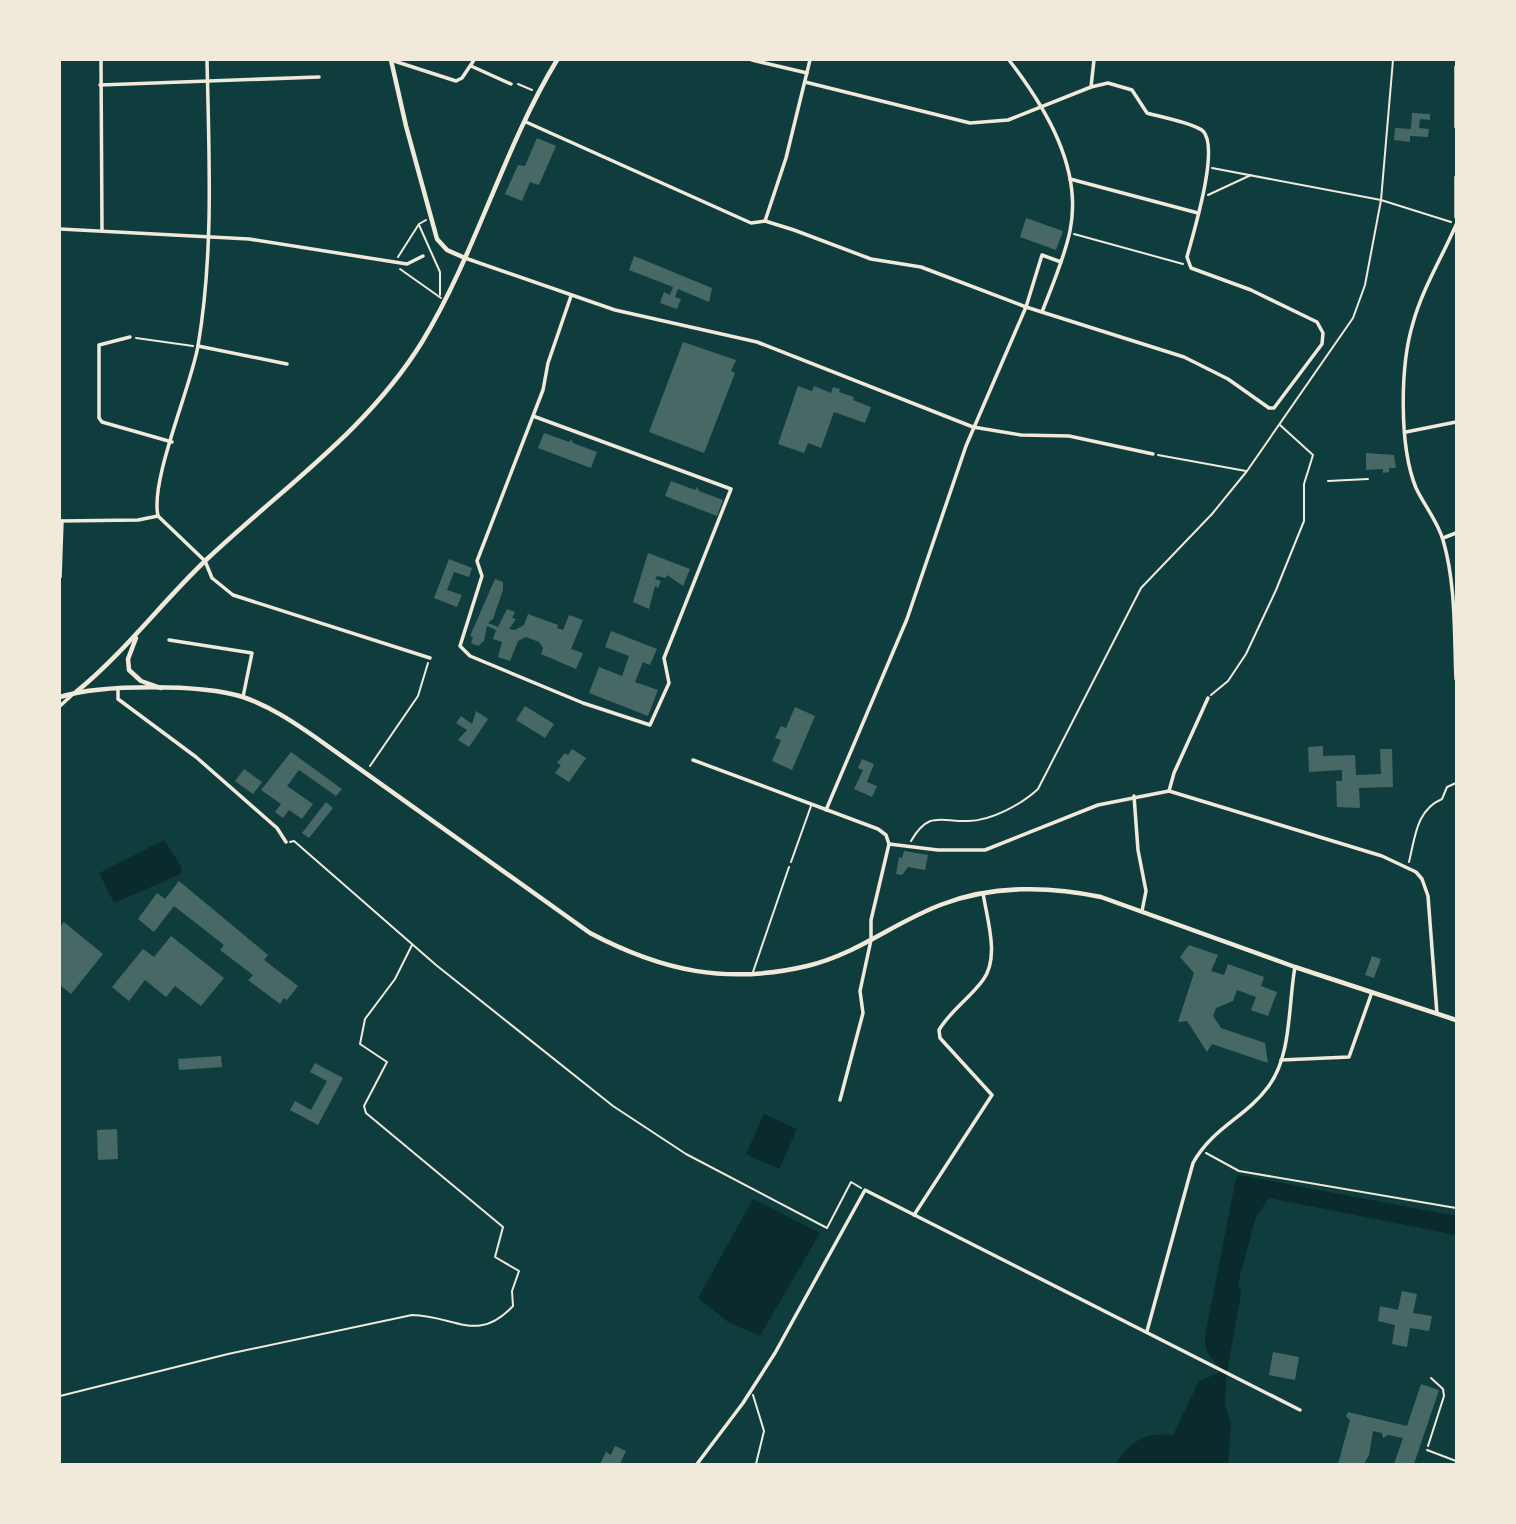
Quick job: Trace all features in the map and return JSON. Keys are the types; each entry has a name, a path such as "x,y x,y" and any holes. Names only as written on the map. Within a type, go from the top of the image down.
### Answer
{"street":[{"path":"101,60 102,230"},
{"path":"207,60 209,236 198,346 157,488 158,516 205,561 212,578 233,595 430,658"},
{"path":"391,60 456,81 462,78 474,60"},
{"path":"391,60 437,239 447,250 615,310 757,342 973,428 1021,435 1069,436 1153,454"},
{"path":"60,706 107,667 205,561 374,407 423,340 465,258 539,93 557,60"},
{"path":"752,60 807,73"},
{"path":"765,221 786,158 810,60"},
{"path":"1009,60 1042,107 1062,148 1070,179 1070,233 1042,312"},
{"path":"1091,87 1094,60"},
{"path":"471,66 511,84"},
{"path":"1457,67 1457,127"},
{"path":"100,85 319,77"},
{"path":"526,122 751,223 765,221 871,259 921,267 1026,307 1205,365 1269,408 1281,403 1322,344 1323,333 1317,322 1251,290 1191,268 1187,263 1210,149 1201,130 1147,113 1132,90 1108,83 1091,87 1009,120 970,123 805,82"},
{"path":"1457,177 1457,217"},
{"path":"1070,179 1198,213"},
{"path":"1457,224 1413,322 1405,380 1406,432 1416,487 1443,538 1450,574 1457,679"},
{"path":"60,229 278,242 407,264 423,256"},
{"path":"826,810 906,619 973,428 1026,307 1042,255 1060,262"},
{"path":"533,416 731,489 664,658 669,683 650,725 583,703 470,656 460,646 482,576 477,561 533,416 571,296"},
{"path":"130,337 99,345 99,418 102,422 172,442"},
{"path":"198,346 287,364"},
{"path":"1406,432 1457,422"},
{"path":"60,578 61,521 138,520 158,516"},
{"path":"1443,538 1457,533"},
{"path":"138,634 128,659 129,670 141,681 169,690"},
{"path":"169,640 252,653 243,697"},
{"path":"118,689 118,699 196,757 277,828 286,842"},
{"path":"60,698 75,692 118,689 218,692 243,697 286,718 590,933 614,946 668,967 752,975 808,966 871,940 942,904 983,893 1024,889 1070,890 1457,1020"},
{"path":"1169,791 1174,773 1208,698"},
{"path":"693,760 878,829 886,835 889,844 871,920 871,940 860,991 863,1013 840,1100"},
{"path":"889,844 938,850 985,850 1098,805 1169,791 1350,845 1408,867 1422,878 1428,896 1437,1014"},
{"path":"1134,796 1138,850 1146,891 1142,912"},
{"path":"914,1215 992,1095 940,1038 939,1030 985,979 989,968 992,957 983,893"},
{"path":"1147,1331 1193,1163 1204,1143 1267,1090 1281,1060 1295,967"},
{"path":"1281,1060 1349,1057 1372,992"},
{"path":"697,1465 752,1391 865,1190 1300,1410"}],"lane":[{"path":"791,862 812,805"},
{"path":"752,975 789,867"},
{"path":"1427,1450 1457,1461"}],"path":[{"path":"909,845 928,822 937,817 979,820 1026,801 1038,789 1141,588 1212,514 1247,471 1353,317 1365,285 1381,200 1393,60"},
{"path":"511,84 520,84 539,93"},
{"path":"1207,167 1381,200 1457,224"},
{"path":"1201,197 1251,175"},
{"path":"419,224 440,272 440,296"},
{"path":"1070,233 1181,265 1187,263"},
{"path":"130,337 198,346"},
{"path":"1208,698 1228,681 1245,654 1304,521 1304,484 1313,455 1280,425"},
{"path":"1153,454 1247,471"},
{"path":"1328,481 1368,479"},
{"path":"365,773 418,696 430,658"},
{"path":"1408,867 1419,820 1430,804 1442,799 1447,787 1457,783"},
{"path":"286,842 294,841 412,945 613,1106 686,1154 827,1228 851,1182 865,1190"},
{"path":"60,1396 412,1315 434,1315 472,1327 490,1325 513,1306 512,1291 519,1271 495,1257 503,1227 366,1113 364,1106 387,1062 360,1044 366,1019 395,979 412,945"},
{"path":"1200,1150 1239,1171 1457,1208"},
{"path":"1427,1450 1444,1396 1443,1389 1431,1378"},
{"path":"752,1391 764,1431 756,1465"}],"water":[{"path":"164,840 182,868 181,874 114,903 99,873"},
{"path":"764,1114 797,1129 779,1169 746,1154"},
{"path":"1239,1175 1456,1216 1456,1235 1269,1198 1256,1217 1238,1283 1241,1293 1226,1379 1225,1404 1231,1425 1228,1464 1115,1464 1127,1449 1140,1440 1154,1435 1173,1435 1199,1381 1217,1374 1221,1368 1208,1354 1205,1336 1236,1178"},
{"path":"753,1199 820,1233 760,1336 728,1322 698,1298"}],"building":[{"path":"1412,113 1430,114 1430,120 1420,119 1419,128 1429,129 1428,137 1410,136 1410,142 1394,140 1395,128 1411,129"},
{"path":"537,138 556,146 539,185 530,182 522,201 505,194 518,165 525,166"},
{"path":"1026,218 1063,231 1056,250 1020,237"},
{"path":"634,256 712,288 709,302 678,289 675,297 681,299 677,309 660,303 664,292 670,295 673,287 629,270"},
{"path":"683,342 736,360 731,371 735,373 704,453 649,432"},
{"path":"798,386 812,391 814,386 831,393 833,387 840,389 839,392 871,407 865,423 834,412 821,448 808,443 804,453 778,444"},
{"path":"544,433 569,442 571,439 573,443 597,452 591,468 538,448"},
{"path":"1366,453 1394,455 1396,468 1389,468 1389,472 1383,473 1383,469 1366,470"},
{"path":"671,481 695,490 697,487 699,491 723,500 717,516 665,496"},
{"path":"648,553 690,569 683,586 667,575 666,578 657,576 655,579 661,581 658,588 655,586 649,609 633,602"},
{"path":"449,559 472,568 469,577 454,572 447,590 462,595 457,607 434,598"},
{"path":"495,579 503,582 503,590 493,619 488,623 498,627 507,609 515,612 512,618 516,619 509,629 515,630 524,625 528,614 558,625 557,628 563,630 569,615 583,620 571,649 583,653 576,669 541,654 543,648 539,642 526,637 518,641 510,661 498,657 502,642 493,639 496,630 487,626 484,641 478,646 471,643 473,637 470,636"},
{"path":"611,631 657,649 650,665 643,662 635,682 658,690 648,716 589,693 599,667 622,676 629,656 605,647"},
{"path":"525,706 554,724 545,738 516,720"},
{"path":"795,707 815,716 792,770 772,761 781,740 775,738 781,726 786,728"},
{"path":"476,711 488,719 469,747 458,740 467,730 456,723 461,716 472,724"},
{"path":"1323,746 1323,756 1355,755 1356,775 1381,774 1380,749 1392,749 1393,787 1359,788 1360,808 1337,807 1336,781 1342,781 1342,770 1309,772 1308,747"},
{"path":"572,749 586,758 569,782 555,773 561,765 557,763"},
{"path":"291,752 342,789 336,796 299,770 287,786 313,804 302,819 289,810 283,818 275,812 281,804 261,790"},
{"path":"862,759 874,764 867,782 877,786 872,797 854,789 863,770 858,768"},
{"path":"244,769 262,782 253,794 235,781"},
{"path":"326,802 333,808 309,838 302,833"},
{"path":"904,851 928,855 925,870 908,867 902,875 896,874 899,857 902,858"},
{"path":"179,881 268,955 264,960 298,986 287,1000 284,998 280,1004 248,980 253,975 220,950 224,945 174,906 154,932 138,919 157,893 165,899"},
{"path":"64,922 103,954 71,994 60,985 60,927"},
{"path":"171,936 224,978 201,1006 175,986 166,997 145,980 129,1001 112,987 143,949 154,957"},
{"path":"1189,945 1218,955 1211,971 1224,975 1228,964 1264,977 1261,986 1277,992 1268,1016 1251,1010 1256,997 1237,990 1233,1001 1216,1008 1213,1016 1221,1028 1265,1043 1268,1063 1212,1044 1207,1052 1187,1021 1178,1022 1194,973 1180,957"},
{"path":"1372,956 1381,959 1374,978 1365,975"},
{"path":"221,1056 222,1067 179,1070 178,1059"},
{"path":"315,1063 343,1078 318,1125 290,1110 295,1101 311,1110 327,1081 310,1072"},
{"path":"117,1129 118,1159 98,1160 97,1130"},
{"path":"1402,1291 1417,1294 1413,1313 1432,1316 1429,1331 1410,1328 1407,1347 1392,1344 1395,1325 1378,1321 1380,1306 1398,1310"},
{"path":"1273,1352 1299,1357 1295,1380 1269,1375"},
{"path":"1421,1384 1439,1390 1414,1464 1394,1464 1403,1438 1388,1435 1383,1438 1382,1433 1373,1431 1369,1455 1364,1464 1338,1464 1350,1420 1346,1416 1348,1412 1407,1426"},
{"path":"615,1446 626,1451 620,1464 600,1464 606,1452 611,1455"}]}
